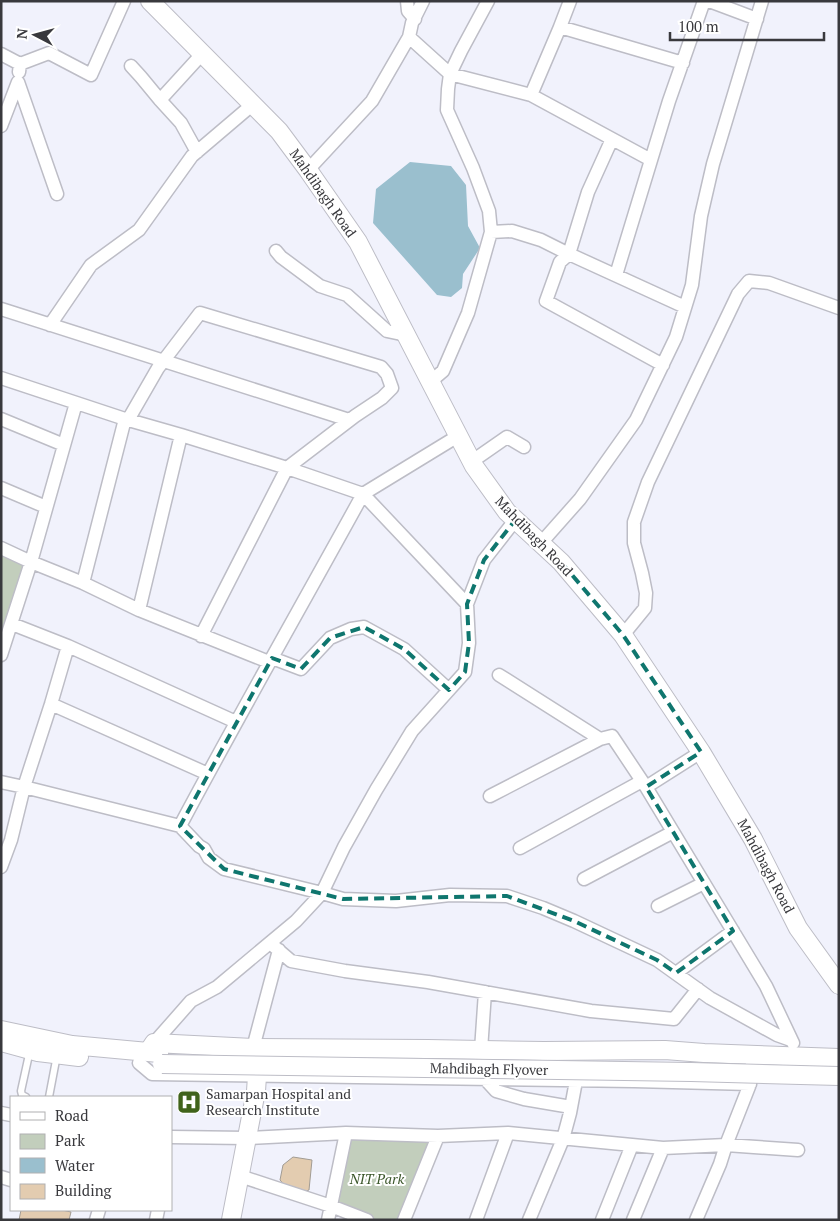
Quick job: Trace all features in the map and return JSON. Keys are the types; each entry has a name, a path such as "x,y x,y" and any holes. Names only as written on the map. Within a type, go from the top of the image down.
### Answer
{"street":[{"path":"1,54 20,64 48,53 91,75 124,1"},
{"path":"406,1 408,11 414,19"},
{"path":"308,170 372,101 409,37 414,19 423,1"},
{"path":"430,382 442,371 468,313 491,232 489,211 474,168 447,110 450,74 488,1"},
{"path":"531,95 570,1"},
{"path":"616,276 669,101 704,1"},
{"path":"709,1 757,19"},
{"path":"541,543 580,499 636,420 676,336 692,285 701,216 713,164 762,1"},
{"name":"Mahdibagh Road","path":"159,5 202,54 279,131 358,242 471,462 507,512 562,562 623,634 701,752 753,839 798,928 839,985"},
{"path":"560,26 683,63"},
{"path":"409,37 450,74 531,95 651,160"},
{"path":"160,100 202,54"},
{"path":"1,126 18,82 20,64"},
{"path":"131,66 181,123 197,152"},
{"path":"18,82 57,194"},
{"path":"50,325 91,265 139,230 192,156 252,105"},
{"path":"612,139 588,192 569,254 560,262 546,301 662,365"},
{"path":"491,232 512,231 541,240 685,307"},
{"path":"276,251 281,257 320,286 347,295 387,331 406,335"},
{"path":"623,634 645,608 646,593 634,543 634,522 648,482 738,294 750,281 769,283 839,308"},
{"path":"1,310 349,420"},
{"path":"83,583 127,420 158,368 200,313 381,367 387,374 392,388 382,398 349,420 287,468 201,636"},
{"path":"1,378 127,420 287,468 363,494 467,604"},
{"path":"1,654 31,562 76,403"},
{"path":"1,419 64,444"},
{"path":"139,610 181,435"},
{"path":"180,826 363,494 458,436"},
{"path":"471,462 507,437 524,448"},
{"path":"1,488 46,507"},
{"path":"516,519 484,560 467,604 469,643 465,672 412,731 344,847 322,893 275,946 217,987 191,1001 153,1055 152,1074 750,1084"},
{"path":"1,548 201,636 301,670 330,638 351,629 364,627 404,649 449,690"},
{"path":"12,624 68,646 236,722"},
{"path":"1,867 11,840 24,787 68,646"},
{"path":"499,675 600,739"},
{"path":"51,704 208,774"},
{"path":"490,796 600,739 612,736 644,784 766,986 799,1056"},
{"path":"520,848 644,784 701,752"},
{"path":"1,782 180,826 199,846 204,848 209,858 224,869 343,899 396,900 450,895 507,896 574,921 657,960 710,998 777,1035 791,1040"},
{"path":"584,879 673,832"},
{"path":"658,906 704,883"},
{"path":"676,973 733,931"},
{"path":"275,946 292,961 345,972 428,982 591,1011 674,1019 698,989"},
{"path":"253,1048 275,946"},
{"path":"481,1050 485,992"},
{"path":"1,1030 72,1045 153,1055"},
{"path":"1,1042 38,1052 58,1054 153,1055 253,1048 544,1051 665,1050 839,1058"},
{"name":"Mahdibagh Flyover","path":"153,1055 231,1053 839,1065"},
{"path":"696,1220 720,1164 750,1084 753,1054"},
{"name":"Mahdibagh Flyover","path":"153,1055 839,1076"},
{"path":"231,1220 256,1091 257,1076"},
{"path":"485,1079 496,1091 524,1099 571,1107"},
{"path":"529,1220 563,1139 576,1081"},
{"path":"328,1220 346,1134"},
{"path":"172,1141 346,1134 438,1136 508,1134 663,1148 726,1145 798,1150"},
{"path":"476,1220 508,1134"},
{"path":"404,1220 438,1136"},
{"path":"602,1220 632,1145"},
{"path":"633,1220 663,1148"},
{"path":"240,1176 331,1206 366,1220"}],"lane":[{"path":"24,1096 21,1091 30,1050"},
{"path":"49,1096 58,1054"}],"highlighted area":[{"path":"516,519 561,562 623,635 701,752 646,787 733,931 676,973 657,960 574,921 507,896 343,899 224,869 180,826 272,658 301,669 330,638 364,627 404,649 449,690 465,672 469,643 467,604 484,560"}],"green space":[{"path":"1,548 31,562 1,652"},
{"name":"NIT Park","path":"346,1133 438,1136 404,1220 366,1220 331,1206"}],"water":[{"path":"410,162 451,166 466,185 468,226 480,248 463,274 462,288 451,297 437,295 373,223 376,189"}],"building":[{"path":"293,1157 312,1160 309,1190 287,1188 280,1180 283,1165"},
{"path":"21,1211 71,1212 69,1220 19,1220"}],"place":[{"name":"Samarpan Hospital and Research Institute","path":"189,1102"}]}
